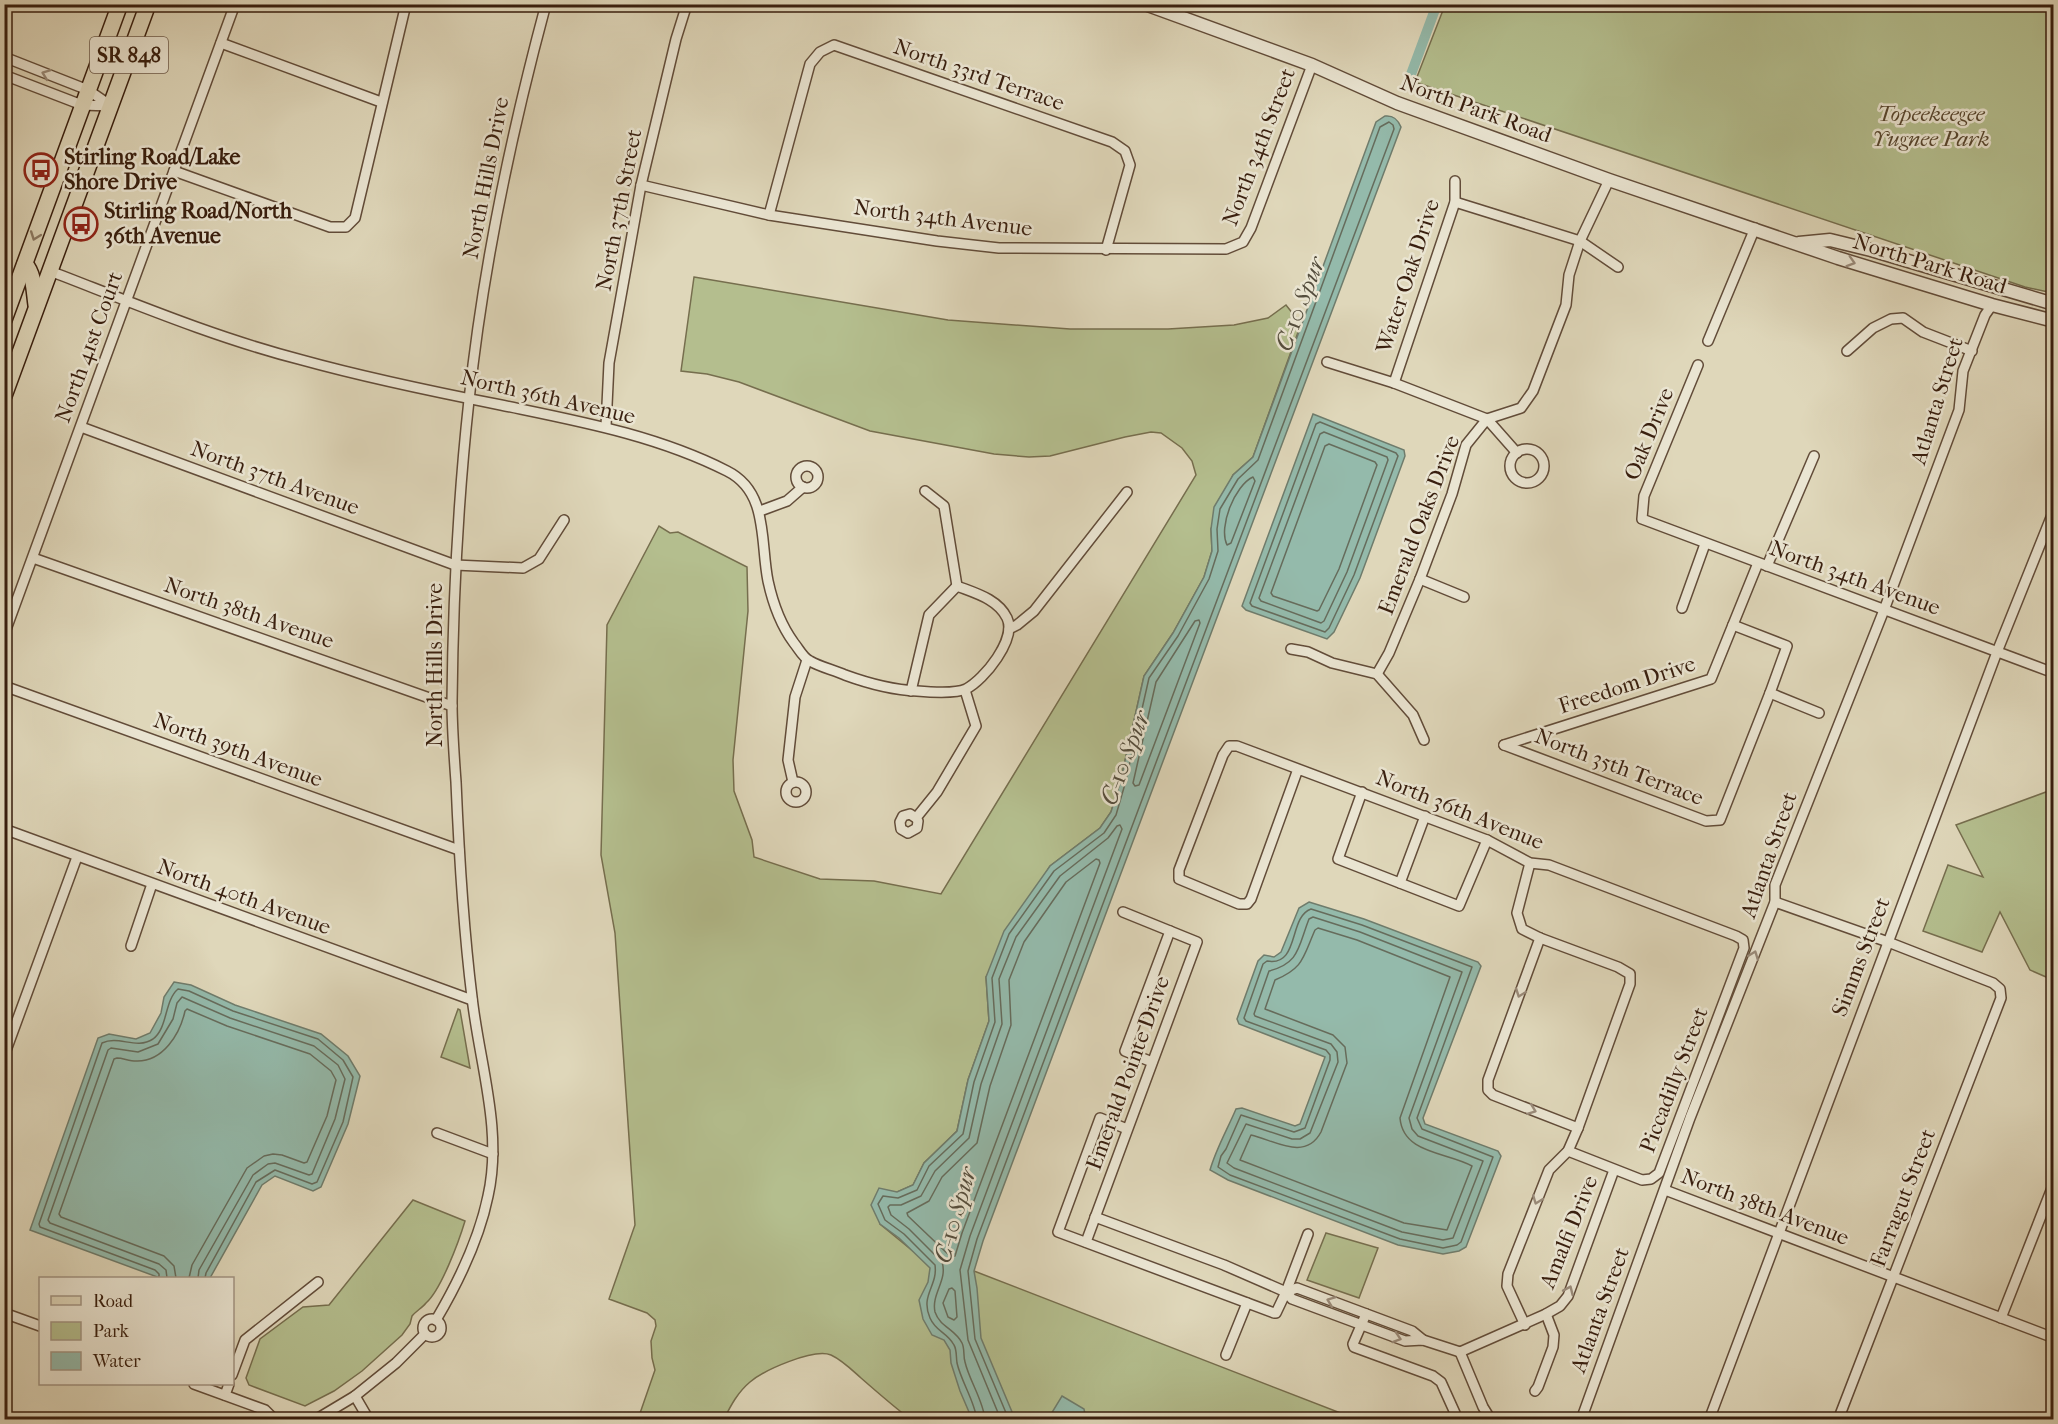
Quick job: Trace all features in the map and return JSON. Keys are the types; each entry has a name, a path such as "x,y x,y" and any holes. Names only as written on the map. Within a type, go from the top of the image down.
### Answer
{"main road":[{"name":"SR 848","path":"4,320 120,4"},
{"name":"SR 848","path":"4,396 148,4"},
{"path":"25,264 32,278 37,308"}],"street":[{"name":"North 41st Court","path":"4,635 235,4"},
{"path":"174,171 330,227 346,227 355,218 406,4"},
{"name":"North Hills Drive","path":"436,1320 467,1262 477,1234 488,1197 493,1154 490,1110 472,1000 459,850 452,706 455,564 469,399 487,268 526,79 546,4"},
{"name":"North 37th Street","path":"606,426 609,363 641,185 676,39 687,4"},
{"name":"North Park Road","path":"1145,4 1312,65 1397,103 1610,180 1838,258 1992,305 2054,321"},
{"path":"221,43 381,102"},
{"name":"North 33rd Terrace","path":"769,214 810,64 820,52 834,45 1112,142 1125,151 1130,165 1106,250"},
{"path":"4,57 88,90 111,106"},
{"name":"North 34th Street","path":"1243,242 1251,228 1312,65"},
{"path":"4,75 82,105 111,106"},
{"name":"Emerald Oaks Drive","path":"1377,674 1389,653 1420,579 1452,494 1466,445 1487,419 1521,408 1533,391 1566,304 1569,275 1580,241 1610,180"},
{"name":"Water Oak Drive","path":"1394,382 1455,202 1455,181"},
{"name":"North 34th Avenue","path":"641,185 769,214 989,247 1106,250 1226,249 1243,242"},
{"path":"1455,202 1580,241 1618,267"},
{"path":"1708,341 1755,228"},
{"name":"North Park Road","path":"1795,243 1830,240 2054,304"},
{"name":"North 36th Avenue","path":"50,271 233,339 300,360 469,399 606,426 676,449 730,472 747,486 760,511 768,580 781,626 807,660"},
{"name":"Atlanta Street","path":"1581,1419 1690,1118 1774,902 1775,885 1884,610 1959,410 1963,371 1985,315 1992,305"},
{"path":"1846,351 1873,328 1891,319 1903,318 1923,332 1971,351"},
{"path":"1327,362 1394,382 1487,419 1516,453"},
{"name":"Oak Drive","path":"1642,519 1644,496 1698,365"},
{"name":"North 37th Avenue","path":"81,427 455,564 523,568 539,559 564,519"},
{"name":"Freedom Drive","path":"1504,745 1711,680 1733,625 1814,456"},
{"path":"760,511 787,501 803,487"},
{"path":"925,491 944,506 957,586"},
{"path":"1009,629 1034,611 1127,492"},
{"name":"Simms Street","path":"1709,1419 1997,652 2054,510"},
{"name":"North 34th Avenue","path":"1642,519 2054,673"},
{"path":"1682,608 1705,544"},
{"name":"North 38th Avenue","path":"33,558 452,706"},
{"path":"1420,579 1464,597"},
{"path":"792,782 788,760 795,697 807,660 860,680 911,691 935,692 965,690 991,666 1005,646 1009,629 1008,619 993,601 957,586"},
{"path":"911,691 929,615 957,586"},
{"path":"1733,625 1787,646 1770,693 1819,712"},
{"path":"1291,649 1308,652 1332,663 1377,674 1413,715 1424,740"},
{"name":"North 39th Avenue","path":"4,686 459,850"},
{"path":"916,818 937,792 976,726 965,690"},
{"name":"North 35th Terrace","path":"1504,745 1706,821 1720,820 1770,693"},
{"name":"North 36th Avenue","path":"1298,769 1251,899 1247,904 1239,904 1179,879 1179,870 1223,755 1229,746 1237,746 1487,840 1530,863 1549,865 1743,940"},
{"path":"1362,792 1338,859 1459,906 1487,840"},
{"path":"1400,883 1425,816"},
{"name":"North 40th Avenue","path":"4,829 472,1000"},
{"path":"4,1056 77,857"},
{"path":"1525,1325 1506,1286 1508,1274 1549,1170 1568,1151 1578,1128 1630,984 1629,974 1618,967 1522,929 1517,913 1530,863"},
{"path":"131,946 152,884"},
{"path":"1774,902 1888,942"},
{"path":"1123,912 1170,931 1125,1051 1152,1062"},
{"name":"Emerald Pointe Drive","path":"1086,1242 1197,942 1170,931"},
{"path":"1540,938 1488,1080 1488,1090 1493,1095 1578,1128"},
{"name":"Piccadilly Street","path":"1568,1151 1642,1180 1651,1179 1659,1173 1744,948 1743,940"},
{"name":"Farragut Street","path":"1838,1419 2001,998 2000,989 1993,983 1888,942"},
{"path":"1127,1130 1100,1118 1058,1232 1276,1313 1308,1234"},
{"path":"437,1132 493,1154"},
{"name":"Amalfi Drive","path":"1460,1352 1525,1325 1560,1306 1568,1296 1614,1170"},
{"path":"2001,1318 2054,1183"},
{"name":"North 38th Avenue","path":"1665,1190 2054,1338"},
{"path":"1095,1217 1224,1265 1286,1292 1292,1299 1361,1325 1405,1341 1423,1340 1460,1352 1483,1407 1491,1419"},
{"path":"234,1370 245,1340 318,1282"},
{"path":"1286,1292 1297,1288 1412,1331 1423,1340"},
{"path":"1226,1355 1247,1303"},
{"path":"4,1313 39,1326"},
{"path":"1366,1314 1353,1344 1354,1347 1433,1376 1441,1382 1455,1413 1453,1419"},
{"path":"1534,1391 1538,1387 1553,1347 1554,1335 1546,1314"},
{"path":"430,1319 436,1320 441,1326 440,1334 434,1337 425,1334 423,1329 425,1323 430,1319"},
{"path":"315,1419 355,1396 396,1363 425,1334"},
{"path":"199,1385 265,1410 275,1419"},
{"path":"225,1395 228,1385"},
{"path":"355,1396 369,1419"}],"green space":[{"name":"Topeekeegee Yugnee Park","path":"1445,5 2053,5 2053,293 2025,287 1415,82"},
{"path":"694,277 948,320 1070,329 1168,329 1234,325 1268,318 1286,305 1301,324 1253,457 1233,475 1211,529 1212,551 1204,577 1173,633 1144,676 1120,783 1111,812 1100,828 1050,866 986,977 989,1021 968,1080 957,1131 924,1163 913,1185 897,1192 880,1224 913,1251 974,1271 1356,1419 910,1419 843,1362 831,1355 823,1354 789,1361 757,1377 738,1394 724,1419 638,1419 655,1370 651,1341 656,1326 655,1320 647,1313 609,1299 635,1225 615,933 601,855 607,625 659,526 670,533 678,532 747,567 748,611 733,760 734,791 752,840 754,857 820,879 874,881 941,894 1196,475 1192,461 1182,448 1161,433 1151,432 1125,437 1050,456 994,454 870,431 739,382 707,374 681,371"},
{"path":"2046,792 2054,802 2053,980 2030,970 2000,912 1982,952 1923,931 1948,865 1983,877 1956,825"},
{"path":"458,1009 460,1010 470,1068 441,1057"},
{"path":"413,1200 465,1221 438,1288 412,1316 410,1324 402,1335 362,1371 334,1391 305,1406 249,1385 246,1378 260,1339 303,1307 329,1305"},
{"path":"1326,1233 1378,1248 1359,1298 1307,1280"}],"water":[{"path":"1385,116 1395,118 1401,127 983,1241 974,1271 981,1338 1015,1419 972,1419 951,1363 950,1350 944,1340 932,1335 923,1319 919,1300 928,1282 930,1268 899,1238 880,1224 871,1205 879,1188 897,1192 913,1185 924,1163 957,1131 968,1080 989,1021 986,977 1004,931 1050,866 1100,828 1111,812 1120,783 1144,676 1173,633 1204,577 1212,551 1211,529 1214,507 1233,475 1253,457 1376,122"},
{"path":"1313,414 1404,450 1405,456 1360,578 1334,632 1327,639 1246,610 1242,606"},
{"path":"1309,902 1364,919 1478,962 1481,966 1423,1118 1425,1124 1498,1151 1501,1156 1466,1247 1459,1251 1443,1254 1398,1245 1228,1180 1210,1170 1236,1109 1242,1108 1295,1126 1300,1124 1325,1057 1239,1024 1237,1019 1258,961 1264,955 1274,957 1281,952 1299,908"},
{"path":"174,982 191,985 235,1005 321,1034 348,1056 360,1076 348,1124 321,1187 313,1191 275,1176 262,1185 211,1277 157,1277 30,1230 98,1038 109,1034 136,1039 150,1033 161,1013 164,997"},
{"path":"1062,1396 1084,1409 1086,1419 1048,1419"}],"waterway":[{"name":"C-10 Spur","path":"1410,77 1437,4"}],"place":[{"name":"Stirling Road/Lake Shore Drive","path":"41,170"},
{"name":"Stirling Road/North 36th Avenue","path":"81,224"}]}
